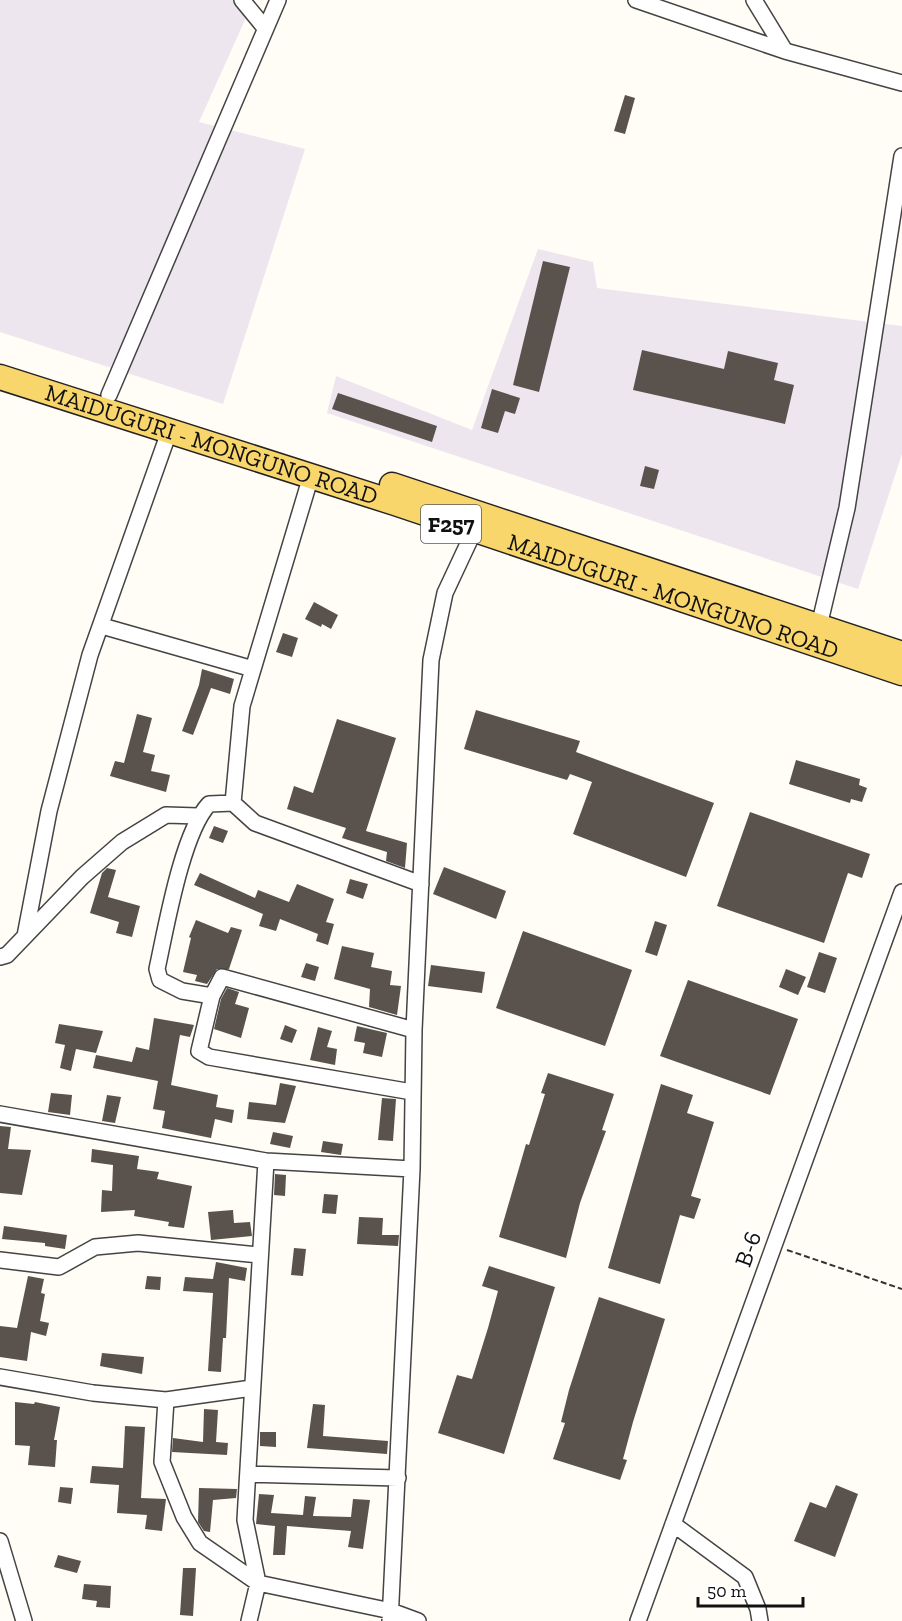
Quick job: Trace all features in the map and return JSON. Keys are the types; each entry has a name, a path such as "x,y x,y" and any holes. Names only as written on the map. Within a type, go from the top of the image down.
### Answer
{"main road":[{"name":"MAIDUGURI - MONGUNO ROAD","path":"0,361 902,654"},
{"name":"MAIDUGURI - MONGUNO ROAD","path":"0,377 311,476 902,673"}],"street":[{"path":"242,0 265,28"},
{"path":"109,395 278,0"},
{"path":"636,0 785,51 902,83"},
{"path":"754,0 785,51"},
{"path":"819,626 847,508 902,156"},
{"path":"25,936 49,811 90,655 169,432"},
{"path":"233,803 242,706 311,476"},
{"path":"390,1616 412,1169 414,1030 431,660 445,593 474,531"},
{"path":"102,626 253,669"},
{"path":"212,996 168,986 160,980 157,969 175,890 198,816 209,804 233,803 255,823 421,884"},
{"path":"0,957 7,955 82,877 122,842 166,816 198,816"},
{"name":"B-6","path":"638,1621 902,892"},
{"path":"412,1092 209,1057 199,1051 212,996 222,977 414,1030"},
{"path":"0,1114 266,1161 412,1169"},
{"path":"249,1621 258,1583 245,1520 258,1255 266,1161"},
{"path":"0,1260 60,1267 95,1247 138,1243 258,1255"},
{"path":"0,1377 93,1393 166,1400 252,1388"},
{"path":"166,1400 162,1462 184,1517 200,1544 258,1583 418,1621"},
{"path":"248,1474 398,1478"},
{"path":"673,1524 745,1577 759,1609 760,1621"},
{"path":"0,1541 24,1621"}],"path":[{"path":"773,1246 902,1289"}],"shaded area":[{"path":"0,0 254,0 199,122 305,149 223,404 0,332"},
{"path":"538,249 593,262 597,288 902,326 902,454 858,589 327,413 336,376 472,430"}],"building":[{"path":"625,95 635,98 625,134 614,131"},
{"path":"543,261 570,267 539,392 513,385"},
{"path":"642,350 724,369 728,351 778,363 774,380 794,385 785,424 633,390"},
{"path":"492,389 520,398 515,414 505,411 498,433 481,428"},
{"path":"338,393 437,426 432,442 332,409"},
{"path":"645,466 659,470 654,489 640,486"},
{"path":"314,602 338,615 331,629 305,619"},
{"path":"283,633 298,638 292,657 276,652"},
{"path":"202,669 234,679 230,694 211,688 193,735 182,731 199,685"},
{"path":"476,710 580,741 576,752 714,803 686,877 573,834 592,782 570,774 567,780 464,749"},
{"path":"137,714 152,718 143,752 155,755 151,771 170,775 166,792 110,776 115,761 124,763"},
{"path":"337,719 396,738 366,831 407,843 405,868 386,861 387,852 342,838 346,828 287,809 294,786 313,793"},
{"path":"796,760 860,779 859,785 867,788 862,802 851,799 850,803 789,784"},
{"path":"750,812 870,854 862,878 848,873 824,943 717,906"},
{"path":"214,826 228,831 223,843 209,838"},
{"path":"444,867 506,891 496,919 433,894"},
{"path":"107,868 116,870 108,897 140,906 132,937 116,933 119,922 90,913 102,873"},
{"path":"200,873 255,898 258,890 289,902 297,884 334,899 326,922 334,924 328,945 316,941 318,934 280,919 276,931 259,926 263,914 194,885"},
{"path":"350,879 368,884 363,899 346,893"},
{"path":"196,920 228,933 231,927 242,930 229,969 217,969 207,984 195,981 197,975 183,972 191,938 189,937"},
{"path":"655,921 667,925 657,956 645,952"},
{"path":"523,931 632,970 605,1046 496,1008"},
{"path":"342,946 374,953 371,967 392,971 390,985 401,986 397,1015 369,1007 370,989 334,979"},
{"path":"819,952 837,958 825,993 807,987"},
{"path":"306,963 319,967 315,981 301,977"},
{"path":"431,965 485,972 482,993 428,986"},
{"path":"786,969 806,977 798,995 779,987"},
{"path":"688,980 798,1019 770,1095 660,1056"},
{"path":"227,988 239,992 235,1004 249,1008 241,1038 214,1029 221,999"},
{"path":"154,1018 194,1025 190,1037 180,1035 171,1085 218,1095 216,1107 234,1110 232,1123 215,1119 211,1138 162,1128 165,1111 153,1109 158,1081 93,1068 96,1055 132,1062 136,1047 149,1050"},
{"path":"59,1024 103,1031 96,1053 76,1049 71,1071 60,1068 65,1045 55,1043"},
{"path":"285,1025 297,1030 292,1043 280,1039"},
{"path":"357,1026 387,1033 382,1057 363,1053 365,1043 354,1041"},
{"path":"318,1027 332,1031 327,1047 337,1049 335,1065 310,1060"},
{"path":"548,1073 614,1094 602,1130 606,1131 580,1203 566,1258 499,1237 526,1144 529,1145 545,1094 541,1093"},
{"path":"280,1083 296,1086 285,1123 247,1119 249,1102 276,1105"},
{"path":"661,1084 693,1095 687,1113 714,1122 691,1196 701,1199 694,1219 680,1215 660,1284 608,1268"},
{"path":"51,1093 72,1095 70,1115 48,1112"},
{"path":"107,1095 121,1097 115,1123 102,1121"},
{"path":"382,1098 396,1099 393,1141 378,1140"},
{"path":"0,1126 11,1127 8,1149 31,1150 22,1195 0,1193"},
{"path":"273,1132 293,1136 290,1148 270,1144"},
{"path":"323,1141 343,1144 341,1155 321,1152"},
{"path":"92,1149 139,1156 137,1169 159,1172 157,1179 192,1186 184,1228 168,1226 169,1222 134,1216 135,1210 101,1212 102,1190 112,1191 113,1165 91,1162"},
{"path":"275,1174 286,1175 285,1196 274,1195"},
{"path":"324,1194 338,1195 336,1214 322,1213"},
{"path":"233,1210 234,1223 250,1222 252,1236 211,1240 208,1212"},
{"path":"359,1217 383,1218 382,1235 399,1235 398,1246 357,1244"},
{"path":"4,1226 67,1235 65,1249 45,1246 45,1243 2,1239"},
{"path":"294,1248 306,1249 303,1276 291,1275"},
{"path":"216,1262 247,1268 245,1281 229,1278 226,1338 223,1338 221,1372 208,1371 213,1293 183,1291 185,1277 213,1279"},
{"path":"489,1266 555,1287 504,1454 438,1433 457,1375 472,1379 488,1328 498,1291 482,1286"},
{"path":"28,1276 44,1279 41,1293 45,1294 40,1321 49,1323 46,1336 31,1332 27,1361 0,1357 0,1326 17,1328"},
{"path":"147,1276 161,1277 160,1290 145,1289"},
{"path":"599,1297 665,1319 633,1422 623,1459 627,1460 620,1480 553,1459 565,1423 561,1422 569,1390"},
{"path":"102,1353 144,1357 142,1374 100,1366"},
{"path":"15,1402 34,1404 35,1402 60,1407 54,1440 57,1440 55,1467 28,1465 30,1446 15,1445"},
{"path":"313,1404 325,1405 323,1436 388,1441 387,1454 307,1448"},
{"path":"204,1409 218,1410 216,1442 228,1443 227,1455 172,1452 173,1438 203,1442"},
{"path":"125,1426 145,1427 141,1498 166,1499 162,1531 145,1529 147,1515 117,1513 119,1485 90,1483 92,1466 123,1468"},
{"path":"260,1432 276,1432 276,1447 260,1446"},
{"path":"836,1485 858,1494 835,1557 794,1541 810,1502 826,1508"},
{"path":"60,1487 73,1488 71,1504 58,1502"},
{"path":"199,1488 237,1489 236,1498 213,1500 210,1532 204,1531 198,1522"},
{"path":"259,1494 274,1495 271,1513 303,1515 305,1496 316,1497 313,1516 351,1517 353,1499 370,1500 363,1549 348,1547 351,1531 287,1526 285,1555 273,1555 275,1526 256,1524"},
{"path":"58,1555 81,1561 77,1573 54,1567"},
{"path":"183,1568 196,1568 193,1616 180,1615"},
{"path":"84,1584 111,1586 110,1608 96,1607 97,1601 82,1599"}]}
